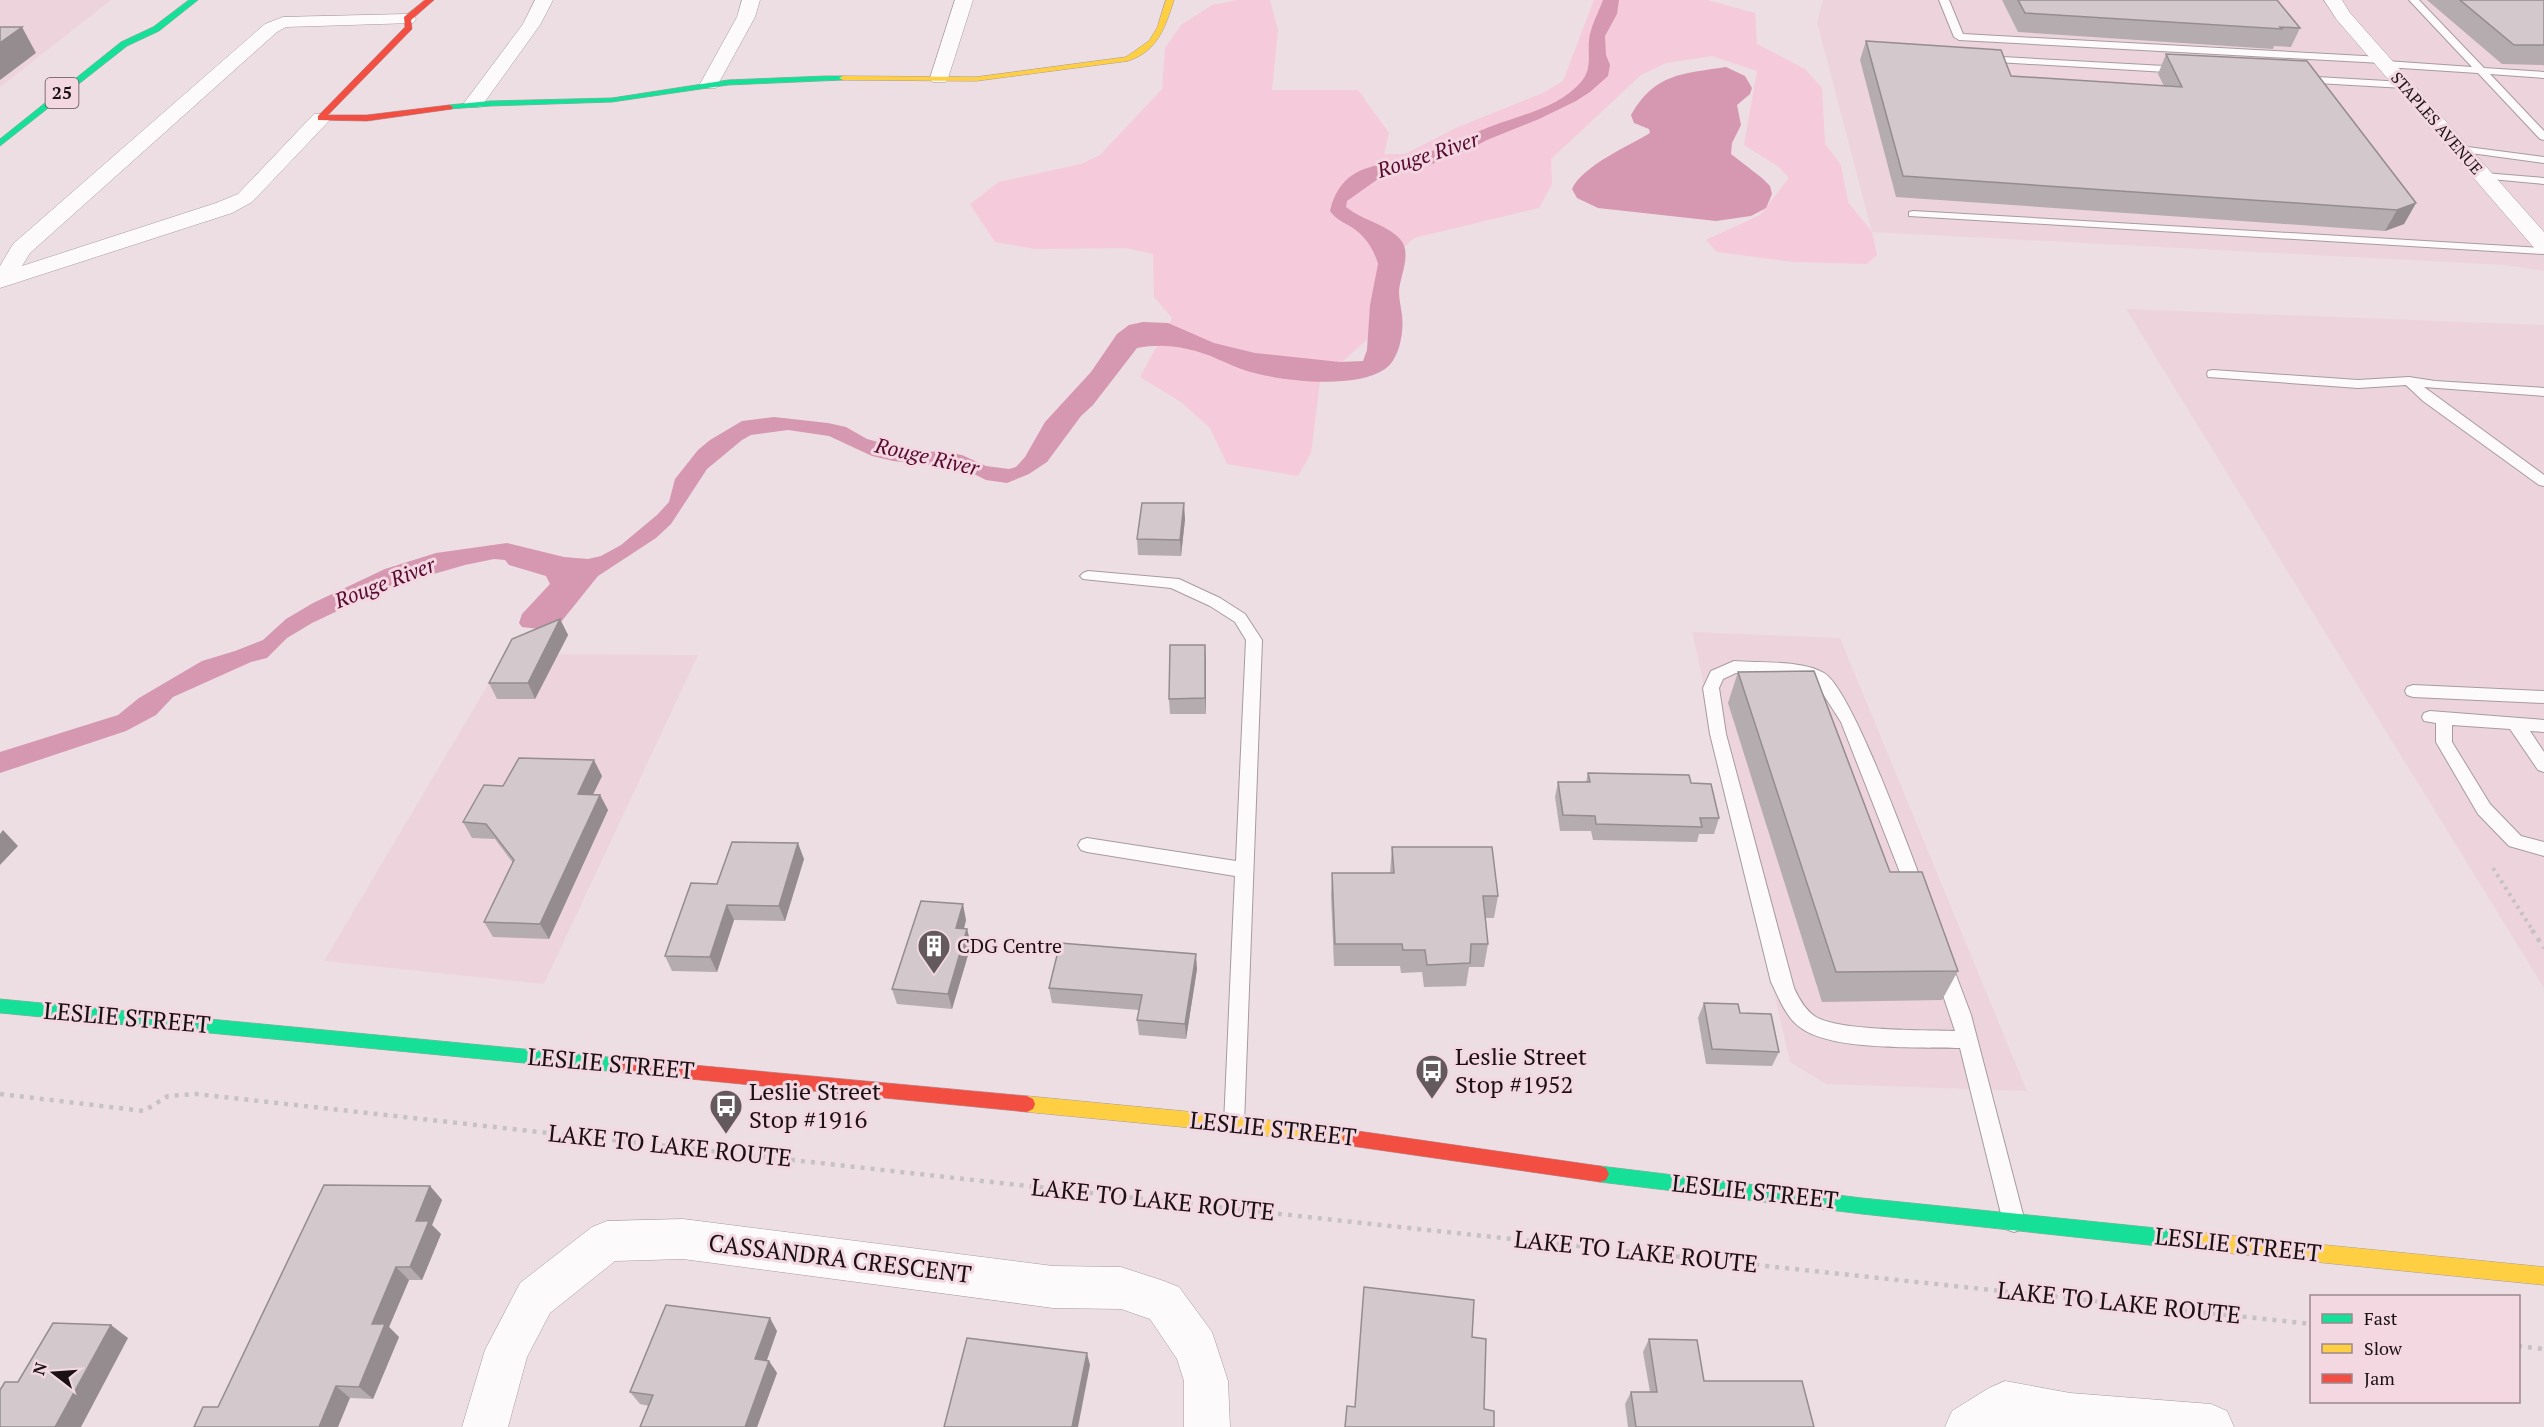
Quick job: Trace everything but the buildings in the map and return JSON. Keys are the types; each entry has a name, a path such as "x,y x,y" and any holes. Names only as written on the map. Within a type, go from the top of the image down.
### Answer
{"main road":[{"name":"25","path":"0,143 124,44 156,30 194,0"},
{"path":"321,118 409,27 407,19 430,0"},
{"path":"321,118 367,118 474,103 584,102 645,97 709,84 793,78 976,79 1128,58 1144,54 1153,46 1170,0"},
{"path":"124,44 125,29"},
{"name":"LESLIE STREET","path":"0,1006 1329,1134 1635,1179 2013,1222 2544,1276"}],"street":[{"path":"474,103 531,25 544,0"},
{"path":"709,84 746,17 751,0"},
{"path":"939,78 964,0"},
{"name":"STAPLES AVENUE","path":"2333,0 2343,16 2544,245"},
{"path":"2,280 21,249 271,28 283,22 407,19"},
{"path":"2,280 224,208 245,198 321,118"},
{"name":"CASSANDRA CRESCENT","path":"485,1427 507,1350 535,1298 607,1241 673,1239 1053,1287 1121,1288 1164,1302 1196,1348 1206,1381 1207,1427"},
{"path":"1968,1427 2005,1404 2070,1416 2211,1427"}],"lane":[{"path":"1944,0 1959,37 2384,62 2544,75"},
{"path":"2415,0 2544,137"},
{"path":"1979,59 2192,70"},
{"path":"2287,75 2317,80 2404,85"},
{"path":"0,137 14,132"},
{"path":"2460,149 2544,160"},
{"path":"2484,176 2544,181"},
{"path":"1914,214 2544,251"},
{"path":"2213,374 2358,384 2408,381 2544,392"},
{"path":"2408,381 2544,482"},
{"path":"1088,576 1174,583 1215,602 1240,618 1254,640 1234,1124"},
{"path":"1925,915 1850,722 1822,679 1809,672 1734,668 1717,675 1711,688 1718,734 1781,982 1792,1004 1810,1024 1842,1033 1967,1040"},
{"path":"2413,691 2544,697"},
{"path":"2544,726 2437,718 2444,742 2484,809 2515,841 2544,849"},
{"path":"2515,724 2544,766"},
{"path":"1087,845 1245,870"},
{"path":"1937,949 1967,1040 2013,1222"}],"path":[{"path":"2493,868 2544,948"},
{"name":"LAKE TO LAKE ROUTE","path":"0,1095 144,1111 161,1096 175,1093 196,1094 1371,1224 2310,1324"},
{"path":"2520,1346 2544,1348"}],"shaded area":[{"path":"0,0 111,0 0,87"},
{"path":"1238,0 1270,0 1278,30 1272,90 1358,90 1389,133 1384,154 1405,154 1458,127 1543,93 1563,81 1594,0 1707,0 1755,13 1757,44 1805,69 1822,88 1825,144 1841,165 1848,202 1872,232 1877,255 1867,264 1794,262 1717,252 1706,240 1760,215 1789,178 1779,167 1744,145 1757,71 1712,56 1666,63 1641,75 1551,159 1552,184 1539,208 1414,238 1399,252 1383,325 1320,382 1311,453 1298,476 1227,464 1210,428 1181,402 1140,377 1172,318 1154,297 1153,254 1126,248 1035,249 995,242 970,204 999,182 1081,164 1100,155 1162,89 1165,48 1181,25 1212,5"},
{"path":"1823,0 2544,0 2544,271 2505,265 1872,232 1817,22"},
{"path":"2126,309 2544,325 2544,988"},
{"path":"1692,632 1840,638 2027,1091 1826,1084 1790,1062"},
{"path":"506,654 698,655 544,984 324,961"}],"water":[{"name":"Rouge River","path":"1603,0 1619,0 1617,14 1605,36 1606,55 1610,65 1608,76 1590,92 1539,119 1470,149 1429,165 1378,179 1347,201 1346,207 1400,239 1405,251 1399,292 1402,322 1400,344 1390,364 1372,376 1355,380 1317,382 1279,378 1247,371 1203,353 1181,348 1150,346 1137,348 1093,405 1081,416 1047,462 1029,474 1007,483 986,480 962,468 893,461 872,456 829,436 788,430 751,435 707,469 671,524 656,538 598,576 561,622 539,629 522,627 519,623 522,614 550,584 546,576 509,565 505,560 494,559 465,565 388,587 312,623 287,638 267,658 251,662 173,697 156,715 126,731 0,773 0,752 118,715 139,698 202,661 263,640 286,619 313,603 385,569 436,553 507,543 564,557 588,559 601,556 621,545 669,502 675,479 698,450 742,421 774,417 828,423 846,427 867,439 904,449 926,452 942,451 962,455 986,466 1009,469 1016,467 1025,457 1045,422 1091,372 1117,334 1129,325 1143,322 1168,323 1214,343 1255,353 1340,362 1363,361 1367,350 1370,305 1378,264 1373,250 1364,238 1330,211 1338,190 1349,177 1361,171 1429,152 1540,109 1572,91 1587,71 1590,34"},
{"path":"1726,67 1745,76 1752,88 1750,94 1737,105 1741,125 1732,143 1731,154 1770,186 1772,194 1766,208 1751,216 1716,221 1598,208 1577,198 1572,189 1585,172 1650,133 1649,129 1634,123 1631,115 1650,91 1660,83 1683,74"}],"traffic: fast":[{"path":"0,143 124,44 156,29 194,0"},
{"path":"449,107 490,103 612,100 728,82 843,78"},
{"path":"0,1006 618,1065"},
{"path":"1600,1174 1862,1206 2176,1239"}],"traffic: slow":[{"path":"843,78 976,79 1128,59 1146,49 1157,36 1170,0"},
{"path":"1027,1104 1351,1138"},
{"path":"2176,1239 2544,1276"}],"traffic: jam":[{"path":"430,0 407,19 409,27 321,118 367,118 449,107"},
{"path":"618,1065 1027,1104"},
{"path":"1351,1138 1600,1174"}],"place":[{"name":"CDG Centre","path":"934,975"},
{"name":"Leslie Street Stop #1952","path":"1432,1100"},
{"name":"Leslie Street Stop #1916","path":"726,1135"}]}
